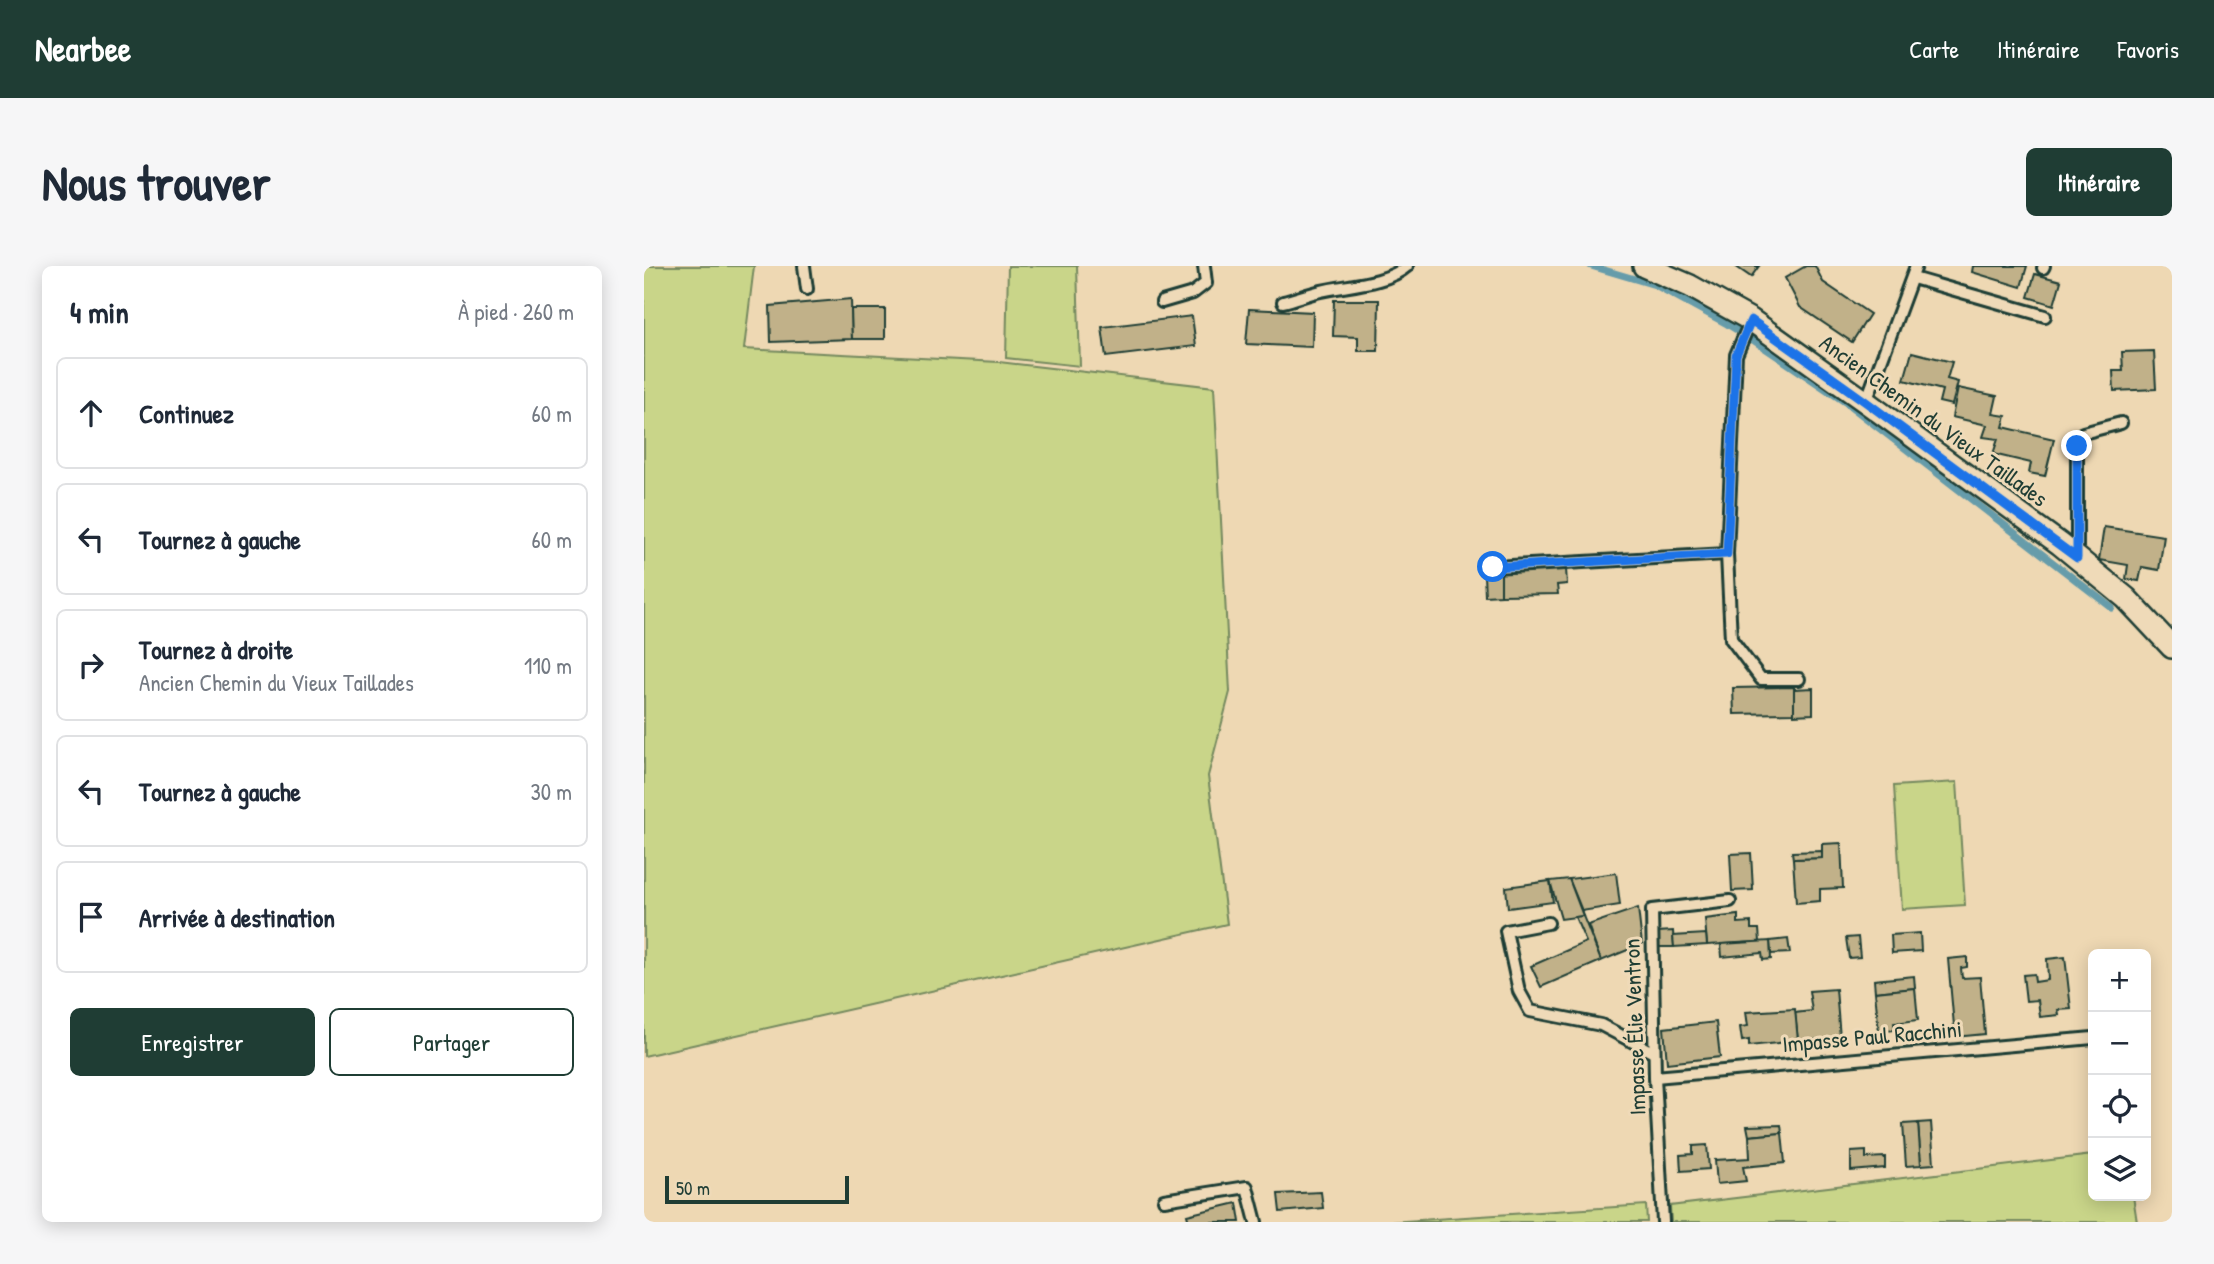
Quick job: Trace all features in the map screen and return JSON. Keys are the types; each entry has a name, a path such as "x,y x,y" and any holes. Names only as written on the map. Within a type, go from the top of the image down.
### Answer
{"street":[{"name":"Ancien Chemin du Vieux Taillades","path":"1648,266 1751,320 1866,402 2077,558 2126,598 2172,647"}],"lane":[{"path":"804,266 807,289"},
{"path":"1162,302 1194,293 1206,283 1204,266"},
{"path":"1283,302 1361,284 1401,271 1407,266"},
{"path":"1866,402 1916,266"},
{"path":"1913,278 2045,316"},
{"path":"1751,320 1736,355 1727,554 1731,639 1761,679 1799,679"},
{"path":"2077,558 2077,446 2083,433 2121,423"},
{"path":"1493,567 1727,554"},
{"name":"Impasse Élie Ventron","path":"1663,1222 1654,1053 1652,909 1730,901"},
{"path":"1548,923 1506,931 1519,991 1530,1012 1601,1024 1654,1053"},
{"name":"Impasse Paul Racchini","path":"1655,1077 2088,1038"},
{"path":"1164,1200 1247,1187 1256,1222"}],"green space":[{"path":"644,266 754,266 744,349 999,362 1214,387 1230,692 1208,776 1227,924 644,1056"},
{"path":"1008,266 1077,266 1080,366 1006,358"},
{"path":"1957,782 1965,905 1902,909 1894,786"},
{"path":"2088,1156 2088,1201 2134,1201 2137,1222 1671,1222 1670,1206"},
{"path":"1646,1205 1647,1222 1389,1222"}],"building":[{"path":"1735,266 1759,266 1751,277"},
{"path":"1806,266 1815,266 1823,282 1870,314 1852,342 1800,307 1785,278"},
{"path":"1973,266 2027,266 2021,287 1972,272"},
{"path":"2035,274 2061,281 2054,305 2028,297"},
{"path":"851,299 852,339 771,342 770,306"},
{"path":"1334,300 1379,300 1378,351 1358,351 1358,337 1333,336"},
{"path":"851,309 885,309 885,339 852,339"},
{"path":"1249,309 1313,312 1312,347 1246,344"},
{"path":"1192,316 1196,346 1106,357 1102,327"},
{"path":"2154,351 2156,389 2114,391 2113,371 2123,371 2122,352"},
{"path":"1912,352 1952,362 1947,379 1958,382 1952,405 1939,402 1942,390 1904,380"},
{"path":"1958,388 1997,396 1993,414 2006,416 2003,427 2054,439 2045,476 2029,473 2031,463 1993,454 1998,439 1983,437 1987,425 1952,417"},
{"path":"2104,527 2164,536 2159,570 2142,567 2139,581 2126,579 2128,565 2099,560"},
{"path":"1566,569 1567,584 1557,585 1558,594 1501,595 1501,573"},
{"path":"1501,573 1501,595 1485,596 1484,575"},
{"path":"1794,687 1794,713 1734,714 1733,688"},
{"path":"1813,688 1813,714 1794,715 1794,689"},
{"path":"1841,843 1843,888 1820,889 1820,901 1796,903 1793,859 1822,858 1822,844"},
{"path":"1822,851 1822,858 1793,859 1792,852"},
{"path":"1751,853 1753,890 1732,891 1730,854"},
{"path":"1616,873 1620,905 1582,911 1569,879"},
{"path":"1569,879 1583,916 1561,919 1550,881"},
{"path":"1550,881 1553,902 1508,908 1506,887"},
{"path":"1638,908 1642,944 1601,961 1588,925"},
{"path":"1738,915 1738,923 1751,922 1751,929 1759,929 1760,942 1707,945 1705,919"},
{"path":"1583,916 1601,961 1541,987 1531,966 1586,942 1575,917"},
{"path":"1673,931 1674,947 1658,947 1657,932"},
{"path":"1920,933 1921,951 1892,953 1891,935"},
{"path":"1706,934 1707,945 1674,947 1673,936"},
{"path":"1858,937 1860,957 1849,958 1846,938"},
{"path":"1788,939 1790,953 1771,954 1770,941"},
{"path":"1770,941 1771,959 1763,960 1762,953 1722,957 1721,944"},
{"path":"1967,957 1967,967 1961,968 1962,978 1980,977 1985,1034 1955,1037 1948,959"},
{"path":"2065,957 2071,1009 2058,1010 2059,1015 2040,1017 2038,1000 2026,1001 2023,975 2034,974 2035,982 2048,980 2047,959"},
{"path":"1914,976 1915,988 1875,992 1874,980"},
{"path":"1915,988 1918,1020 1894,1023 1895,1030 1879,1032 1875,992"},
{"path":"1836,989 1840,1038 1798,1041 1795,1013 1812,1011 1809,991"},
{"path":"1795,1009 1798,1041 1749,1046 1749,1040 1742,1041 1740,1027 1748,1026 1746,1012"},
{"path":"1716,1022 1720,1057 1667,1063 1664,1028"},
{"path":"1931,1122 1934,1164 1921,1165 1918,1123"},
{"path":"1918,1123 1921,1165 1906,1166 1903,1124"},
{"path":"1781,1125 1782,1133 1749,1136 1747,1126"},
{"path":"1782,1133 1785,1163 1743,1167 1746,1181 1717,1184 1715,1160 1750,1158 1749,1136"},
{"path":"1707,1145 1709,1169 1681,1171 1680,1155 1693,1154 1693,1146"},
{"path":"1866,1151 1866,1158 1885,1157 1885,1168 1851,1171 1851,1152"},
{"path":"1321,1192 1323,1208 1280,1212 1278,1194"},
{"path":"1237,1203 1240,1222 1189,1222 1187,1215"}],"waterway":[{"path":"1591,266 1655,285 1753,340 1845,402 2112,608"}],"route":[{"path":"1493,567 1727,554 1736,355 1751,320 2077,558 2077,446"}]}
